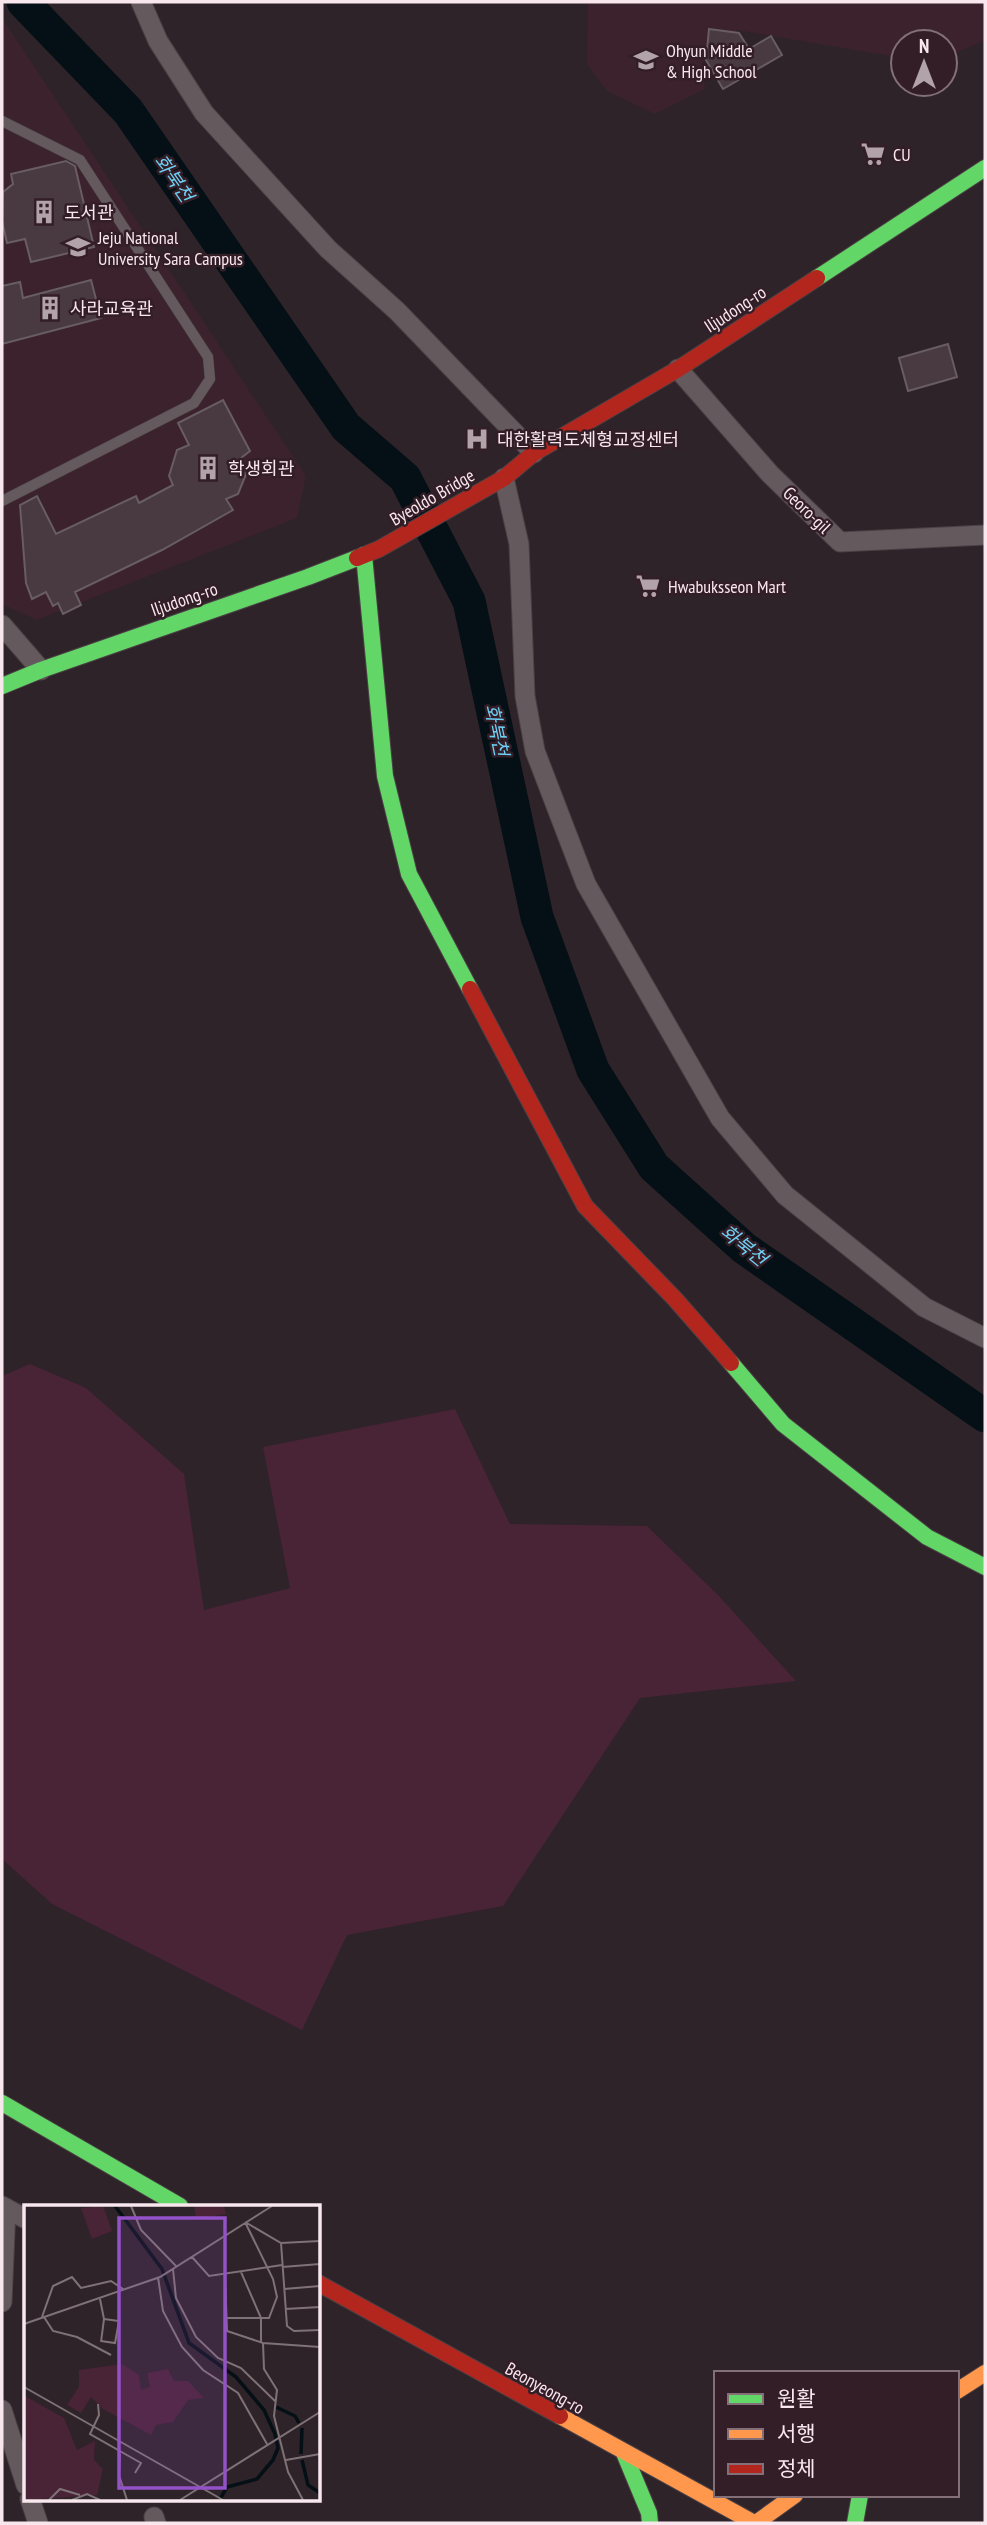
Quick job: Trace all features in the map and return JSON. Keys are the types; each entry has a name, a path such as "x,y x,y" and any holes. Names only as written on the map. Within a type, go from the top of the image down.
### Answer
{"main road":[{"name":"Iljudong-ro","path":"504,478 534,453 678,369 985,168"},
{"name":"Byeoldo Bridge","path":"372,552 504,478"},
{"name":"Iljudong-ro","path":"2,685 372,552"},
{"path":"372,552 384,776 409,874 585,1206 675,1298 783,1424 927,1537 985,1567"},
{"path":"2,2104 177,2205"},
{"name":"Beonyeong-ro","path":"320,2284 624,2454 755,2523"},
{"path":"959,2390 985,2373"},
{"path":"624,2454 649,2513 650,2523"},
{"path":"755,2523 792,2497"},
{"path":"855,2523 860,2497"}],"street":[{"path":"141,2 158,41 204,113 328,248 397,312 534,453"},
{"name":"Georo-gil","path":"678,369 770,474 840,542 985,535"},
{"path":"504,478 519,544 525,696 535,751 586,884 720,1118 785,1195 924,1307 985,1338"},
{"path":"2,625 41,670"},
{"path":"2,2302 4,2207 24,2218"},
{"path":"2,2410 24,2479"},
{"path":"30,2500 38,2523"}],"lane":[{"path":"2,121 80,160 208,358 210,379 194,404 2,501"}],"shaded area":[{"name":"Ohyun Middle & High School","path":"588,2 985,2 985,40 959,52 959,28 889,28 889,56 737,30 702,63 705,89 655,114 607,91 587,64"},
{"name":"Jeju National University Sara Campus","path":"2,18 306,476 297,518 36,620 2,604"},
{"path":"30,1364 86,1388 184,1474 204,1610 290,1588 263,1447 455,1409 510,1524 647,1526 719,1596 796,1681 640,1698 503,1906 347,1935 302,2030 52,1904 2,1859 2,1376"}],"building":[{"path":"709,29 739,33 749,49 771,36 782,55 723,89 706,60"},
{"name":"도서관","path":"66,161 75,166 94,247 31,262 25,239 7,243 2,221 3,192 13,184 11,174"},
{"name":"사라교육관","path":"91,280 101,318 2,344 2,286 20,282 23,298"},
{"path":"948,344 957,377 908,391 899,358"},
{"path":"223,400 250,451 241,458 247,472 238,494 226,499 233,510 162,550 75,592 81,605 63,614 58,603 53,606 46,592 32,599 26,583 20,505 37,496 56,534 136,496 139,503 173,485 169,476 177,450 189,445 178,423"}],"waterway":[{"name":"화북천","path":"23,2 128,111 346,427 405,478 469,601 537,917 593,1070 654,1167 744,1248 985,1416"}],"traffic: fast":[{"path":"817,278 985,168"},
{"path":"364,555 385,776 409,874 470,989"},
{"path":"2,686 357,558"},
{"path":"731,1363 783,1424 927,1537 985,1567"},
{"path":"2,2103 178,2205"},
{"path":"624,2453 649,2513 650,2523"},
{"path":"855,2523 860,2497"}],"traffic: slow":[{"path":"959,2390 985,2373"},
{"path":"560,2416 754,2523"},
{"path":"756,2523 792,2497"}],"traffic: jam":[{"path":"357,558 379,549 504,478 534,453 678,369 817,278"},
{"path":"470,989 585,1206 675,1299 731,1363"},
{"path":"320,2284 560,2416"}],"place":[{"name":"Ohyun Middle & High School","path":"646,60"},
{"name":"CU","path":"873,154"},
{"name":"도서관","path":"44,212"},
{"name":"Jeju National University Sara Campus","path":"78,247"},
{"name":"사라교육관","path":"50,308"},
{"name":"대한활력도체형교정센터","path":"477,439"},
{"name":"학생회관","path":"208,468"},
{"name":"Hwabuksseon Mart","path":"648,586"}]}
